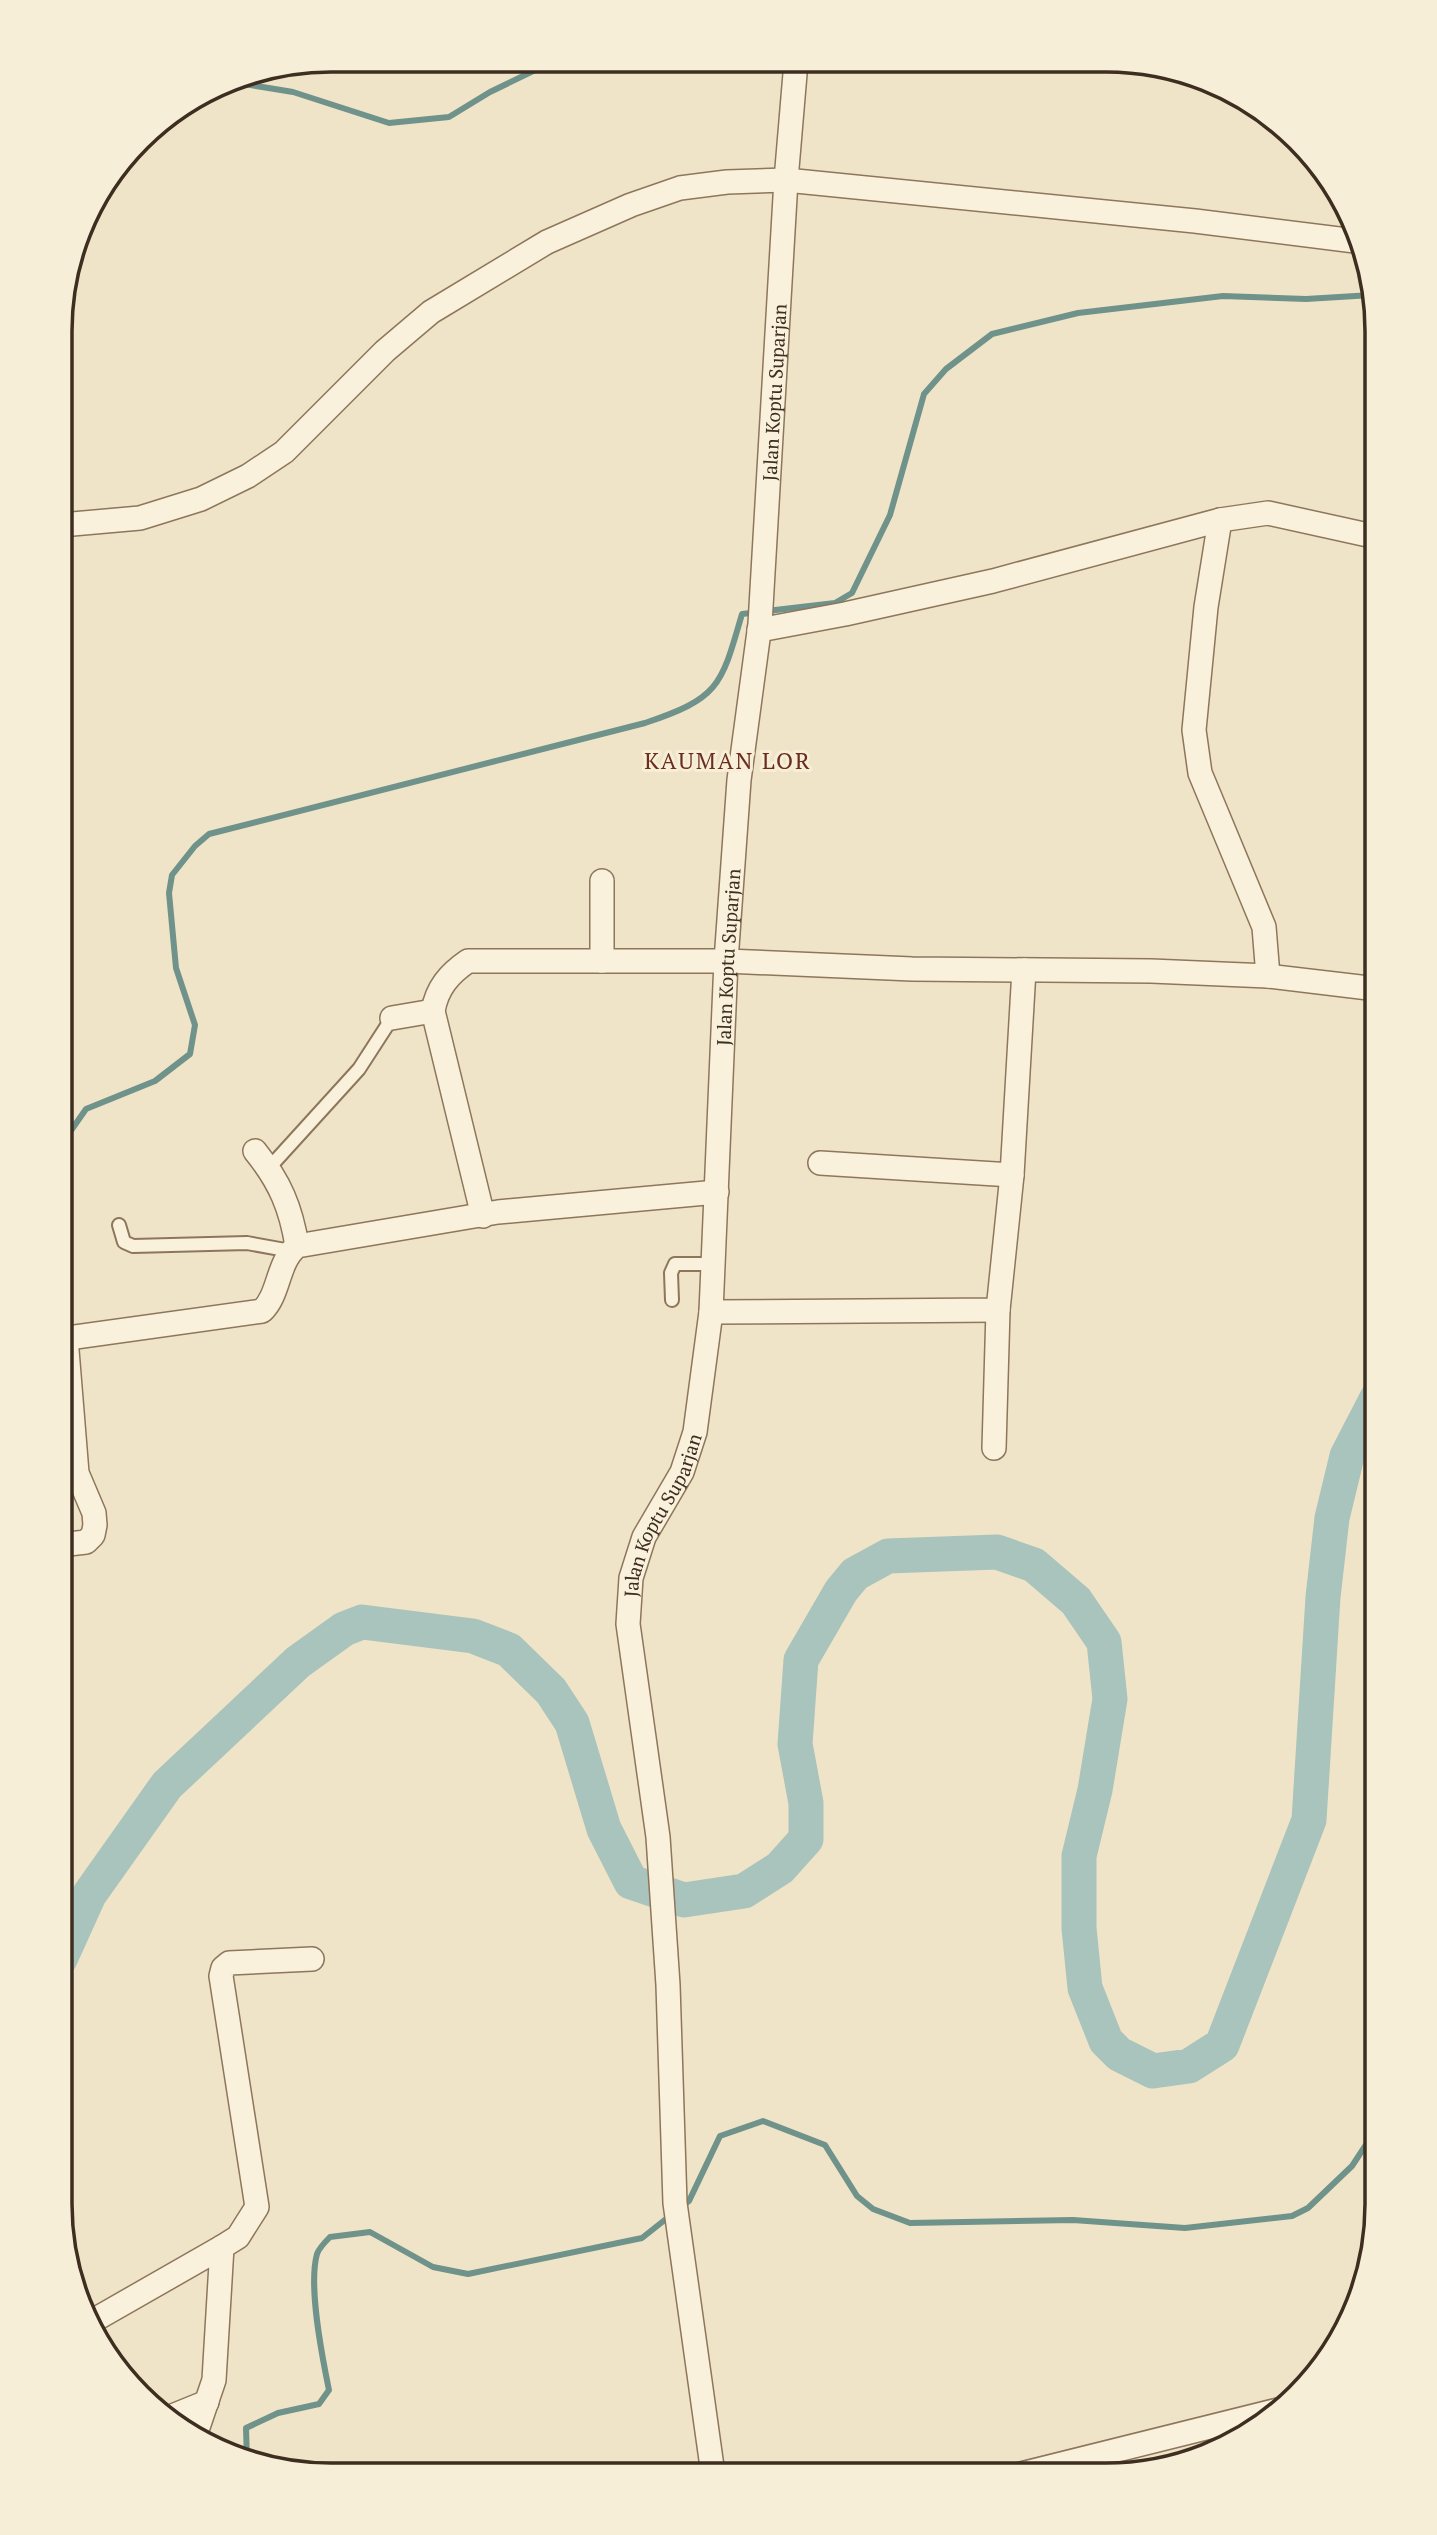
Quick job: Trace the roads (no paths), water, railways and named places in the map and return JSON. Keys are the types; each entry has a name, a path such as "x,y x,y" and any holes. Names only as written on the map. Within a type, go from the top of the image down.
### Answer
{"street":[{"name":"Jalan Koptu Suparjan","path":"711,2463 674,2203 668,1985 658,1837 628,1624 631,1578 644,1537 682,1472 695,1432 711,1312 726,961 739,780 759,627 786,180 795,72"},
{"path":"72,524 140,518 201,499 248,476 284,452 385,351 431,312 547,242 631,205 680,188 727,182 786,180 1195,221 1349,240"},
{"path":"759,627 845,614 993,581 1220,520 1268,513 1365,534"},
{"path":"1220,520 1206,607 1195,730 1200,773 1264,927 1268,976"},
{"path":"602,881 603,961"},
{"path":"483,1216 433,1011 436,993 453,971 468,961 726,961 912,969 1268,976 1365,988"},
{"path":"993,1448 998,1310 1012,1175 1024,970"},
{"path":"391,1018 433,1011"},
{"path":"72,1338 262,1311 270,1304 295,1249 292,1215 283,1190 262,1160"},
{"path":"820,1163 1012,1175"},
{"path":"295,1249 483,1216 717,1192"},
{"path":"711,1312 998,1310"},
{"path":"72,1425 77,1473 94,1513 95,1525 93,1535 86,1542 72,1544"},
{"path":"98,2318 238,2237 257,2207 222,1988 223,1968 229,1963 312,1959"},
{"path":"198,2427 214,2380 222,2247"},
{"path":"178,2414 207,2402"},
{"path":"1065,2463 1257,2415"}],"lane":[{"path":"262,1160 359,1069 391,1018"},
{"path":"119,1225 124,1242 133,1247 247,1243 295,1249"},
{"path":"672,1300 671,1273 675,1264 712,1264"}],"waterway":[{"path":"248,85 293,92 389,123 449,117 490,92 531,72"},
{"path":"72,1129 86,1109 155,1081 190,1054 195,1025 176,968 169,893 172,875 195,846 209,834 645,723 703,697 722,674 742,614 835,603 852,593 890,515 924,394 946,369 992,334 1078,313 1223,296 1306,299 1363,296"},
{"path":"72,1933 89,1895 167,1785 298,1662 344,1629 362,1622 473,1636 509,1650 551,1691 572,1723 604,1829 631,1882 684,1900 744,1891 780,1868 806,1839 806,1803 795,1744 801,1660 841,1591 855,1574 888,1556 997,1552 1034,1565 1076,1601 1104,1642 1110,1699 1095,1790 1079,1856 1079,1928 1085,1988 1106,2041 1119,2054 1153,2071 1189,2066 1222,2045 1309,1820 1323,1597 1332,1518 1347,1456 1365,1421"},
{"path":"680,2208 689,2201 720,2136 763,2121 825,2145 857,2196 873,2209 910,2223 1073,2220 1185,2228 1292,2216 1308,2208 1352,2166 1365,2146"},
{"path":"247,2450 246,2428 278,2413 319,2404 329,2390 317,2321 314,2284 317,2254 330,2237 370,2232 433,2267 468,2274 642,2238 671,2215"}],"district":[{"name":"KAUMAN LOR","path":"728,760"}]}
